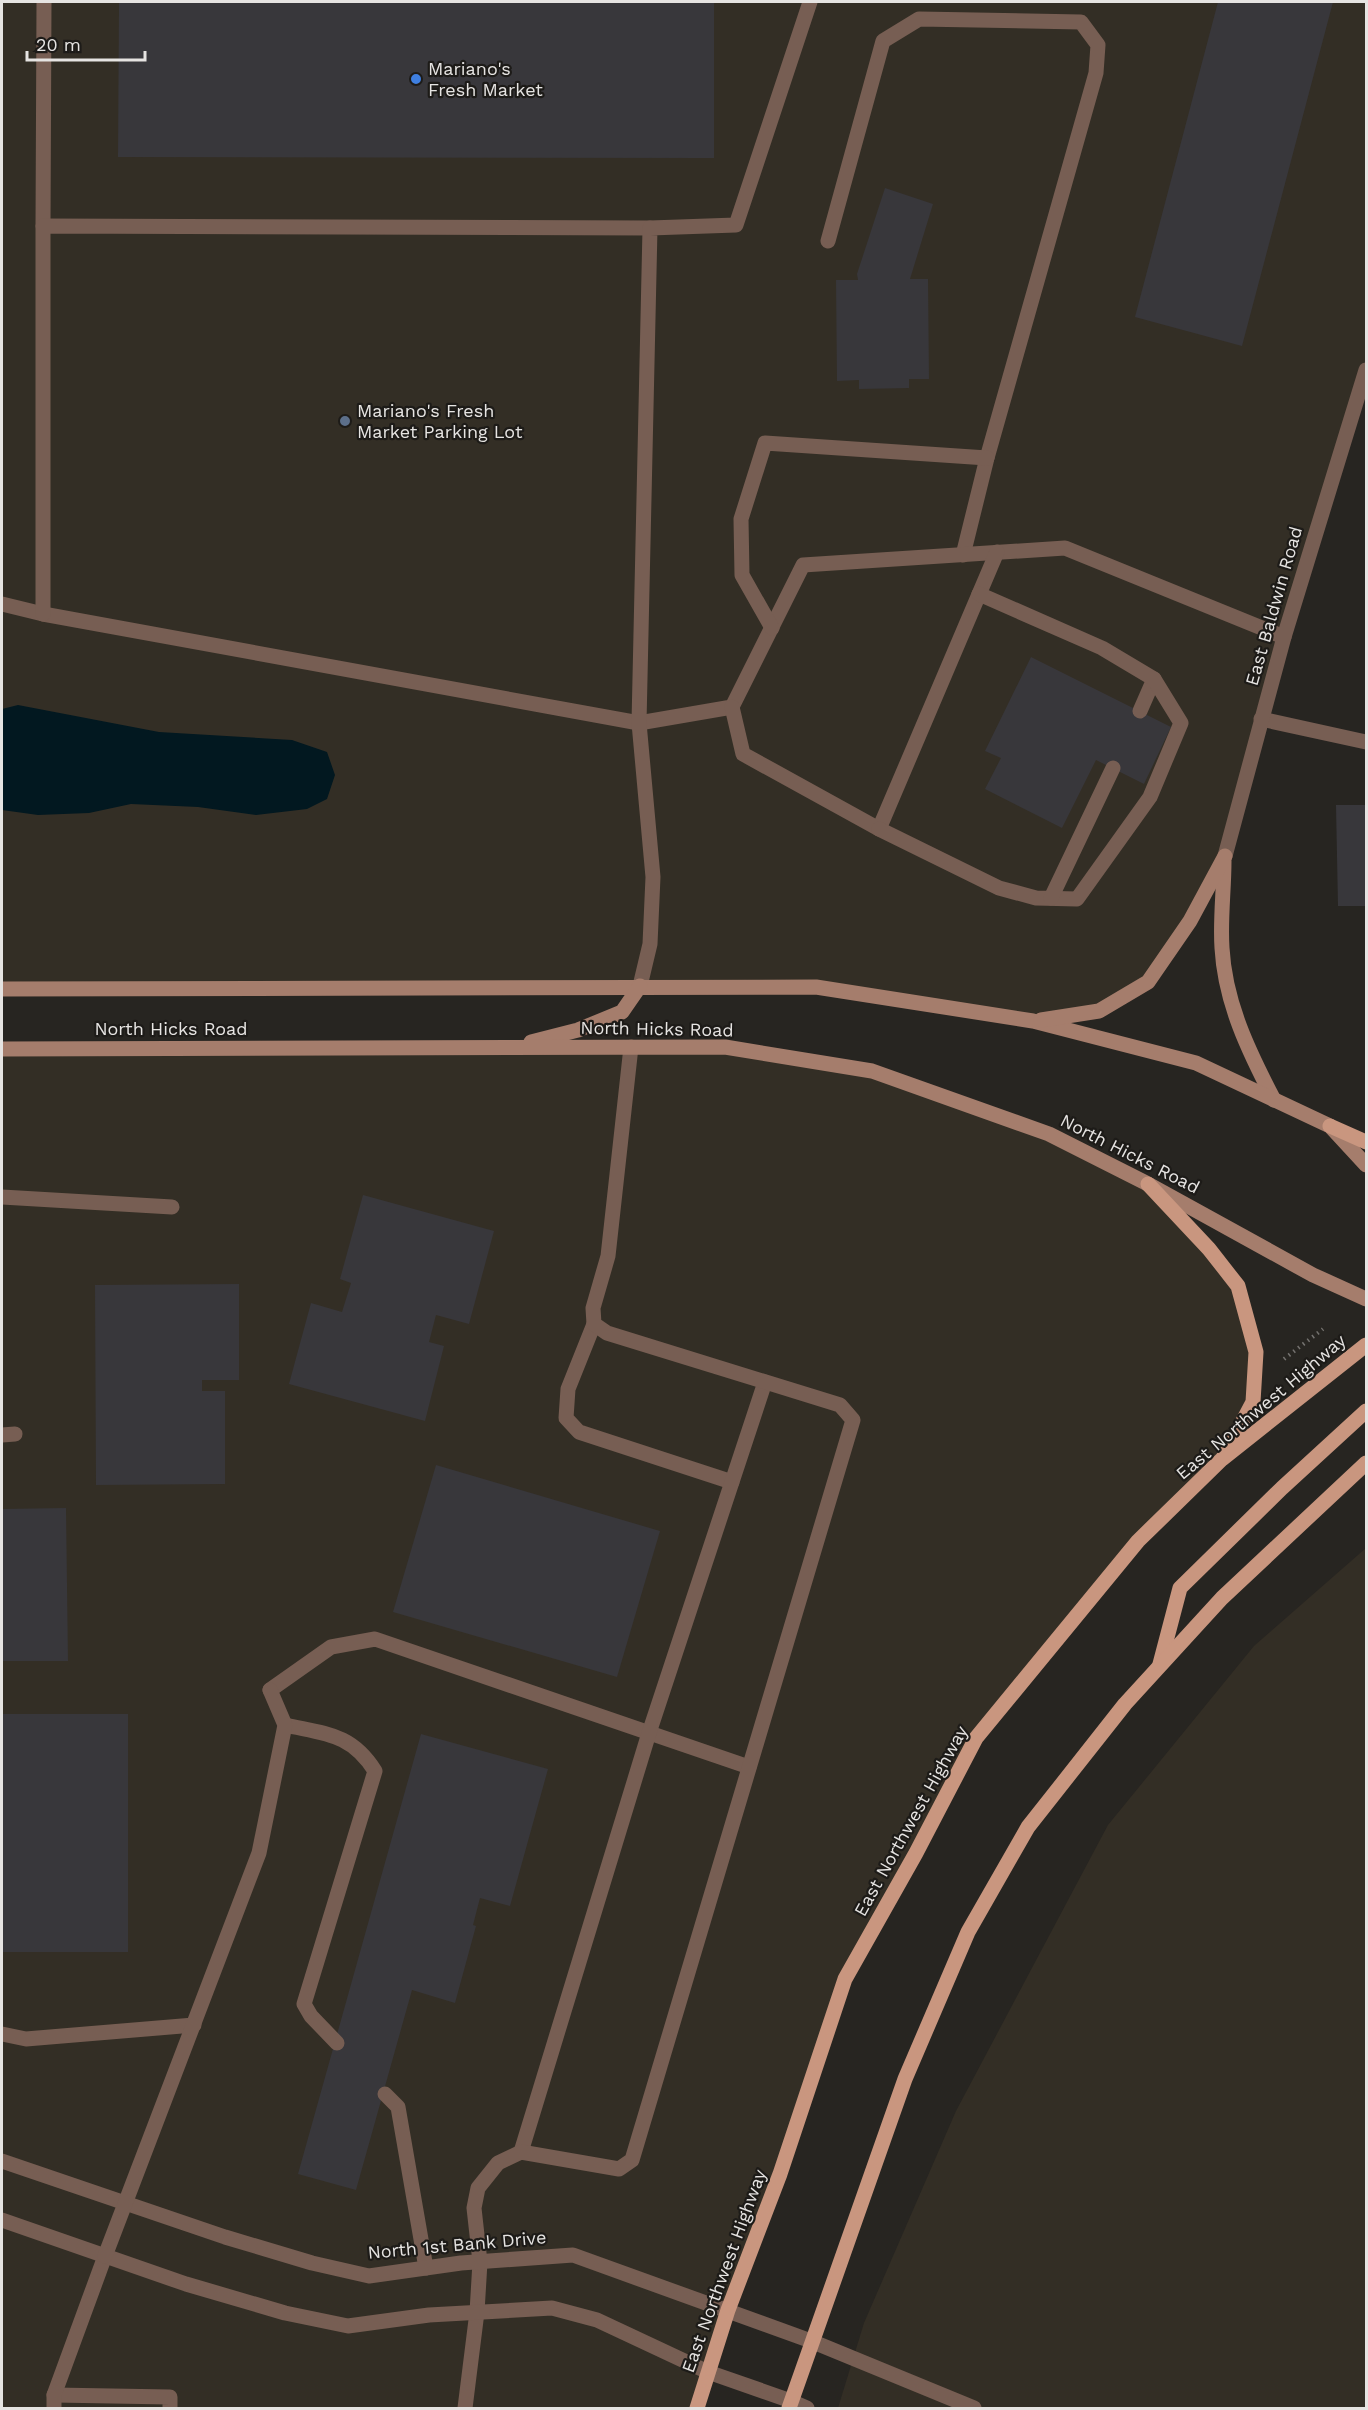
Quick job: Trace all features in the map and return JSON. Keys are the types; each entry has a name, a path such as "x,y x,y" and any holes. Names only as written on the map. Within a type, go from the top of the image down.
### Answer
{"main road":[{"path":"1033,1021 1099,1011 1148,982 1191,921 1225,855"},
{"path":"1225,855 1222,950 1233,1005 1248,1050 1274,1100"},
{"path":"504,1048 578,1030 622,1012 640,986"},
{"path":"2,989 816,987 1033,1021 1196,1063 1366,1142"},
{"name":"North Hicks Road","path":"2,1049 725,1047 872,1071 1049,1134 1148,1184 1313,1275 1366,1299"},
{"path":"1330,1126 1366,1165"},
{"path":"1148,1184 1209,1250 1238,1286 1256,1352 1253,1402 1222,1460"},
{"name":"East Northwest Highway","path":"697,2409 728,2310 780,2174 845,1979 916,1853 976,1738 1138,1541 1222,1460 1366,1345"},
{"path":"1159,1667 1180,1588 1282,1488 1366,1411"},
{"path":"790,2405 905,2079 968,1932 1028,1827 1125,1704 1222,1598 1366,1463"}],"street":[{"path":"43,614 44,2"},
{"path":"43,226 650,228 736,225 810,2"},
{"path":"828,241 883,41 919,19 1081,22 1098,45 1096,73 987,458 963,555"},
{"path":"640,986 650,944 653,877 639,723 650,228"},
{"name":"East Baldwin Road","path":"1225,855 1284,637 1366,370"},
{"path":"772,628 741,575 741,519 765,443 987,458"},
{"path":"980,594 1102,648 1154,679 1181,723 1150,797 1077,899 1036,898 999,888 879,829 744,754 732,707 803,565 1065,548 1284,637"},
{"path":"879,829 997,552"},
{"path":"2,604 43,614 639,723 732,707"},
{"path":"1140,711 1154,679"},
{"path":"1262,719 1366,742"},
{"path":"1051,898 1113,768"},
{"path":"631,1047 608,1256 593,1308 594,1324 568,1389 566,1418 579,1432 732,1482"},
{"path":"2,1197 172,1207"},
{"path":"465,2409 477,2312 480,2262 474,2208 478,2188 498,2163 521,2152 619,2169 632,2160 853,1420 840,1405 607,1333 594,1324"},
{"path":"521,2152 649,1732 765,1382"},
{"path":"170,2409 170,2397 54,2402 105,2256 259,1853 285,1725 270,1690 331,1647 375,1639 749,1767"},
{"path":"285,1725 338,1737 352,1743 366,1756 375,1771 304,2004 311,2016 337,2043"},
{"path":"2,2034 26,2039 194,2025"},
{"path":"385,2094 398,2108 426,2268"},
{"name":"North 1st Bank Drive","path":"2,2161 236,2240 312,2263 369,2276 480,2262 573,2255 811,2341 974,2409"},
{"path":"2,2220 186,2284 285,2313 348,2326 477,2312 552,2308 597,2320 708,2372 790,2405 807,2409"}],"path":[{"path":"1277,1365 1323,1329"}],"shaded area":[{"path":"2,2 1366,2 1366,370 1225,856 1148,982 1099,1011 1033,1021 816,987 2,989"},
{"path":"725,1047 872,1071 955,1100 1148,1184 1238,1286 1256,1352 1253,1402 1222,1459 1138,1541 976,1738 845,1979 697,2408 2,2408 2,1049"},
{"path":"1366,1548 1366,2408 838,2408 864,2323 956,2111 1108,1825 1254,1646"}],"water":[{"path":"18,705 159,732 292,740 327,752 335,775 327,799 307,809 256,815 198,807 131,804 89,813 38,815 2,810 2,709"}],"building":[{"name":"Mariano's Fresh Market","path":"119,2 714,2 714,158 118,157"},
{"path":"1218,2 1333,2 1242,346 1135,317"},
{"path":"885,188 933,204 910,279 928,279 929,379 909,379 909,388 859,389 859,380 837,381 836,280 858,280 857,274"},
{"path":"1031,657 1171,727 1144,784 1096,760 1062,828 985,789 1001,758 985,751"},
{"path":"1336,805 1366,805 1366,906 1338,906"},
{"path":"363,1195 494,1231 469,1324 436,1315 429,1342 444,1346 425,1421 289,1384 311,1303 342,1312 351,1283 340,1279"},
{"path":"239,1284 239,1380 202,1380 202,1391 225,1391 225,1484 96,1485 95,1285"},
{"path":"436,1465 660,1531 617,1677 393,1612"},
{"path":"66,1508 68,1661 2,1661 2,1509"},
{"path":"2,1714 128,1714 128,1952 2,1952"},
{"path":"421,1734 548,1769 510,1906 480,1898 473,1925 476,1926 455,2003 412,1990 356,2190 298,2174"}],"place":[{"name":"Mariano's Fresh Market","path":"416,79"},
{"name":"Mariano's Fresh Market Parking Lot","path":"345,421"}]}
